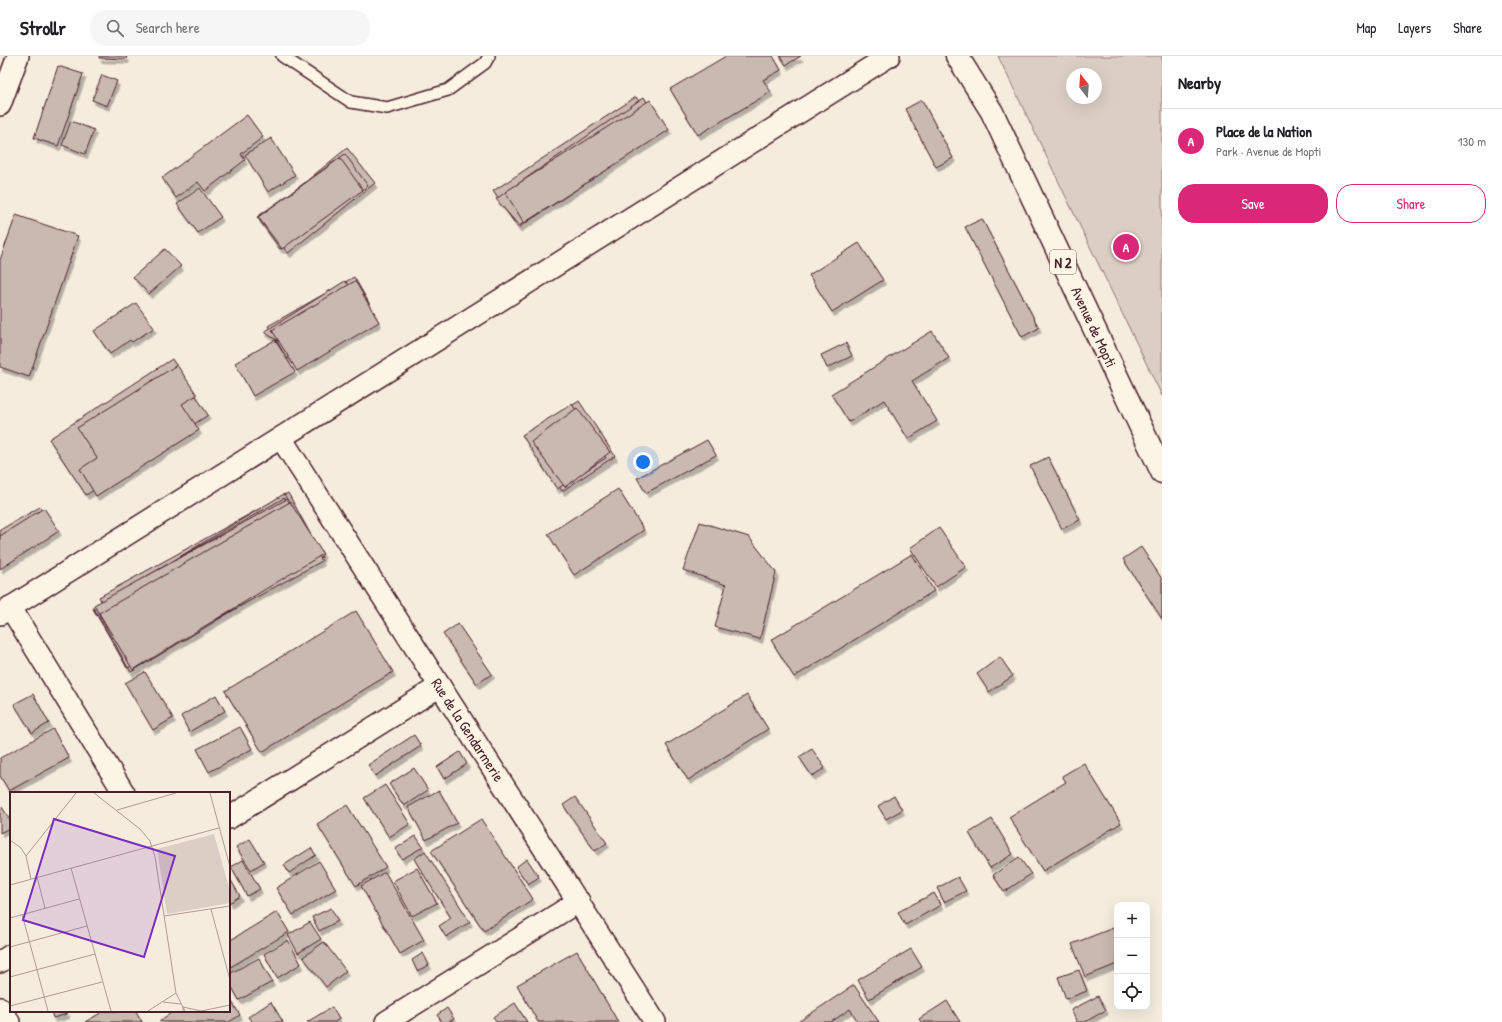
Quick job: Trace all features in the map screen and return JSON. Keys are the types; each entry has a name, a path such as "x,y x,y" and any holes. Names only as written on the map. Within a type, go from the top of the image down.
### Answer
{"main road":[{"name":"Avenue de Mopti","path":"957,56 992,112 1162,472"}],"street":[{"path":"0,105 18,56"},
{"path":"123,792 5,611 889,56"},
{"name":"Rue de la Gendarmerie","path":"281,438 579,901 655,1022"},
{"path":"230,817 440,686"},
{"path":"386,1022 579,901"},
{"path":"0,962 10,956"},
{"path":"0,1008 9,1022"}],"lane":[{"path":"282,56 352,102 387,108 448,90 485,63 489,56"}],"shaded area":[{"path":"998,56 1162,56 1162,396"}],"building":[{"path":"99,56 127,56 126,59 99,58"},
{"path":"726,56 773,56 781,70 763,80 771,92 698,135 670,89"},
{"path":"780,56 801,56 786,65"},
{"path":"58,66 83,74 58,146 34,138"},
{"path":"102,75 117,81 107,106 92,100"},
{"path":"636,97 661,134 518,228 493,191"},
{"path":"644,97 662,127 519,226 496,199"},
{"path":"650,100 669,130 524,223 505,192"},
{"path":"922,100 953,158 936,167 905,109"},
{"path":"247,115 263,137 241,154 245,160 205,191 198,182 176,198 162,178"},
{"path":"71,121 94,130 85,154 62,145"},
{"path":"271,138 295,175 268,192 245,155"},
{"path":"347,148 375,183 288,253 260,219"},
{"path":"345,154 368,186 280,249 257,217"},
{"path":"340,158 363,190 282,249 258,217"},
{"path":"200,188 221,217 198,233 177,204"},
{"path":"16,215 78,236 29,377 0,367 0,260"},
{"path":"982,219 1039,328 1022,337 965,227"},
{"path":"859,243 883,280 832,312 809,275"},
{"path":"165,249 181,266 149,294 133,277"},
{"path":"354,277 373,310 287,359 268,326"},
{"path":"345,281 375,313 302,356 264,332"},
{"path":"355,281 379,322 297,371 272,330"},
{"path":"136,303 154,328 132,342 130,340 110,354 94,331"},
{"path":"932,331 949,358 912,381 937,421 908,439 884,400 849,422 831,394"},
{"path":"275,340 295,372 253,396 235,363"},
{"path":"846,343 852,356 827,368 821,355"},
{"path":"172,359 208,415 86,495 49,439"},
{"path":"177,365 197,395 182,404 199,430 96,496 80,469 97,458 77,428"},
{"path":"579,401 615,456 562,491 526,436"},
{"path":"572,404 606,458 557,489 522,435"},
{"path":"577,408 610,452 565,487 531,442"},
{"path":"707,440 716,455 646,493 637,478"},
{"path":"1048,457 1080,520 1062,529 1030,466"},
{"path":"618,489 644,530 574,575 548,534"},
{"path":"288,493 318,548 129,652 99,597"},
{"path":"284,494 322,557 131,672 93,609"},
{"path":"284,498 319,559 127,668 93,607"},
{"path":"287,499 322,561 128,668 94,605"},
{"path":"290,502 323,554 133,670 99,613"},
{"path":"40,507 53,529 0,560 0,530"},
{"path":"44,508 59,531 0,569 0,536"},
{"path":"700,522 749,537 776,572 760,639 715,627 726,585 683,570"},
{"path":"939,528 966,567 936,587 910,548"},
{"path":"1141,547 1162,579 1162,619 1123,559"},
{"path":"912,554 934,591 794,677 771,640"},
{"path":"356,611 393,672 262,752 225,691"},
{"path":"458,624 492,674 477,684 443,634"},
{"path":"1000,657 1013,676 989,692 977,674"},
{"path":"145,672 173,718 153,730 125,683"},
{"path":"33,694 49,723 32,733 14,704"},
{"path":"216,695 225,711 189,732 181,716"},
{"path":"747,695 768,729 688,780 666,745"},
{"path":"240,727 252,749 209,772 197,749"},
{"path":"53,729 69,758 9,791 0,776 0,758"},
{"path":"414,735 421,746 375,776 368,765"},
{"path":"812,749 825,768 812,776 799,757"},
{"path":"460,752 467,764 444,779 437,767"},
{"path":"1084,763 1121,823 1043,871 1009,817 1066,782 1062,776"},
{"path":"414,768 428,790 404,806 389,784"},
{"path":"385,785 410,824 389,837 364,798"},
{"path":"439,790 457,823 426,840 408,807"},
{"path":"894,796 902,810 886,819 878,806"},
{"path":"575,797 607,843 595,851 563,805"},
{"path":"347,805 386,867 356,886 317,824"},
{"path":"2,807 10,820 10,828 0,833 0,808"},
{"path":"481,819 533,899 484,931 431,851"},
{"path":"992,819 1013,854 990,868 969,833"},
{"path":"416,836 423,847 402,859 395,849"},
{"path":"250,839 264,862 251,870 236,847"},
{"path":"311,848 316,855 289,873 284,865"},
{"path":"425,851 470,922 446,937 439,926 451,918 414,859"},
{"path":"1019,857 1031,874 1004,892 993,875"},
{"path":"527,859 539,877 528,884 516,867"},
{"path":"243,860 260,889 247,896 231,867"},
{"path":"319,861 336,889 293,915 276,888"},
{"path":"417,868 437,903 412,916 393,881"},
{"path":"385,872 424,940 400,954 361,886"},
{"path":"958,877 966,891 944,902 937,888"},
{"path":"230,879 240,896 230,902"},
{"path":"934,893 941,905 905,925 898,912"},
{"path":"331,908 338,921 319,931 312,917"},
{"path":"277,912 289,932 230,967 230,940"},
{"path":"310,922 321,939 298,953 288,935"},
{"path":"1113,928 1114,965 1085,977 1072,944"},
{"path":"288,940 301,964 277,978 264,954"},
{"path":"324,942 346,971 326,987 303,957"},
{"path":"911,949 922,967 869,999 858,980"},
{"path":"577,951 618,1022 538,1022 517,985"},
{"path":"423,953 429,965 417,971 412,960"},
{"path":"259,958 272,982 239,1000 230,984 230,973"},
{"path":"1079,970 1087,991 1066,999 1058,977"},
{"path":"854,985 879,1022 858,1022 850,1009 831,1022 798,1022"},
{"path":"1098,996 1106,1010 1085,1022 1077,1022 1071,1010"},
{"path":"230,999 240,1015 229,1022 159,1021 172,1012 230,1012"},
{"path":"947,1001 960,1022 921,1022 919,1019"},
{"path":"271,1002 283,1022 252,1022 248,1017"},
{"path":"515,1003 527,1022 497,1022 493,1017"},
{"path":"332,1007 339,1019 335,1022 307,1022"},
{"path":"447,1008 454,1019 448,1022 442,1022 437,1015"},
{"path":"51,1012 67,1012 67,1014 53,1018"},
{"path":"102,1012 137,1012 142,1022 85,1022"}],"place":[{"name":"Place de la Nation","path":"1126,247"}]}
